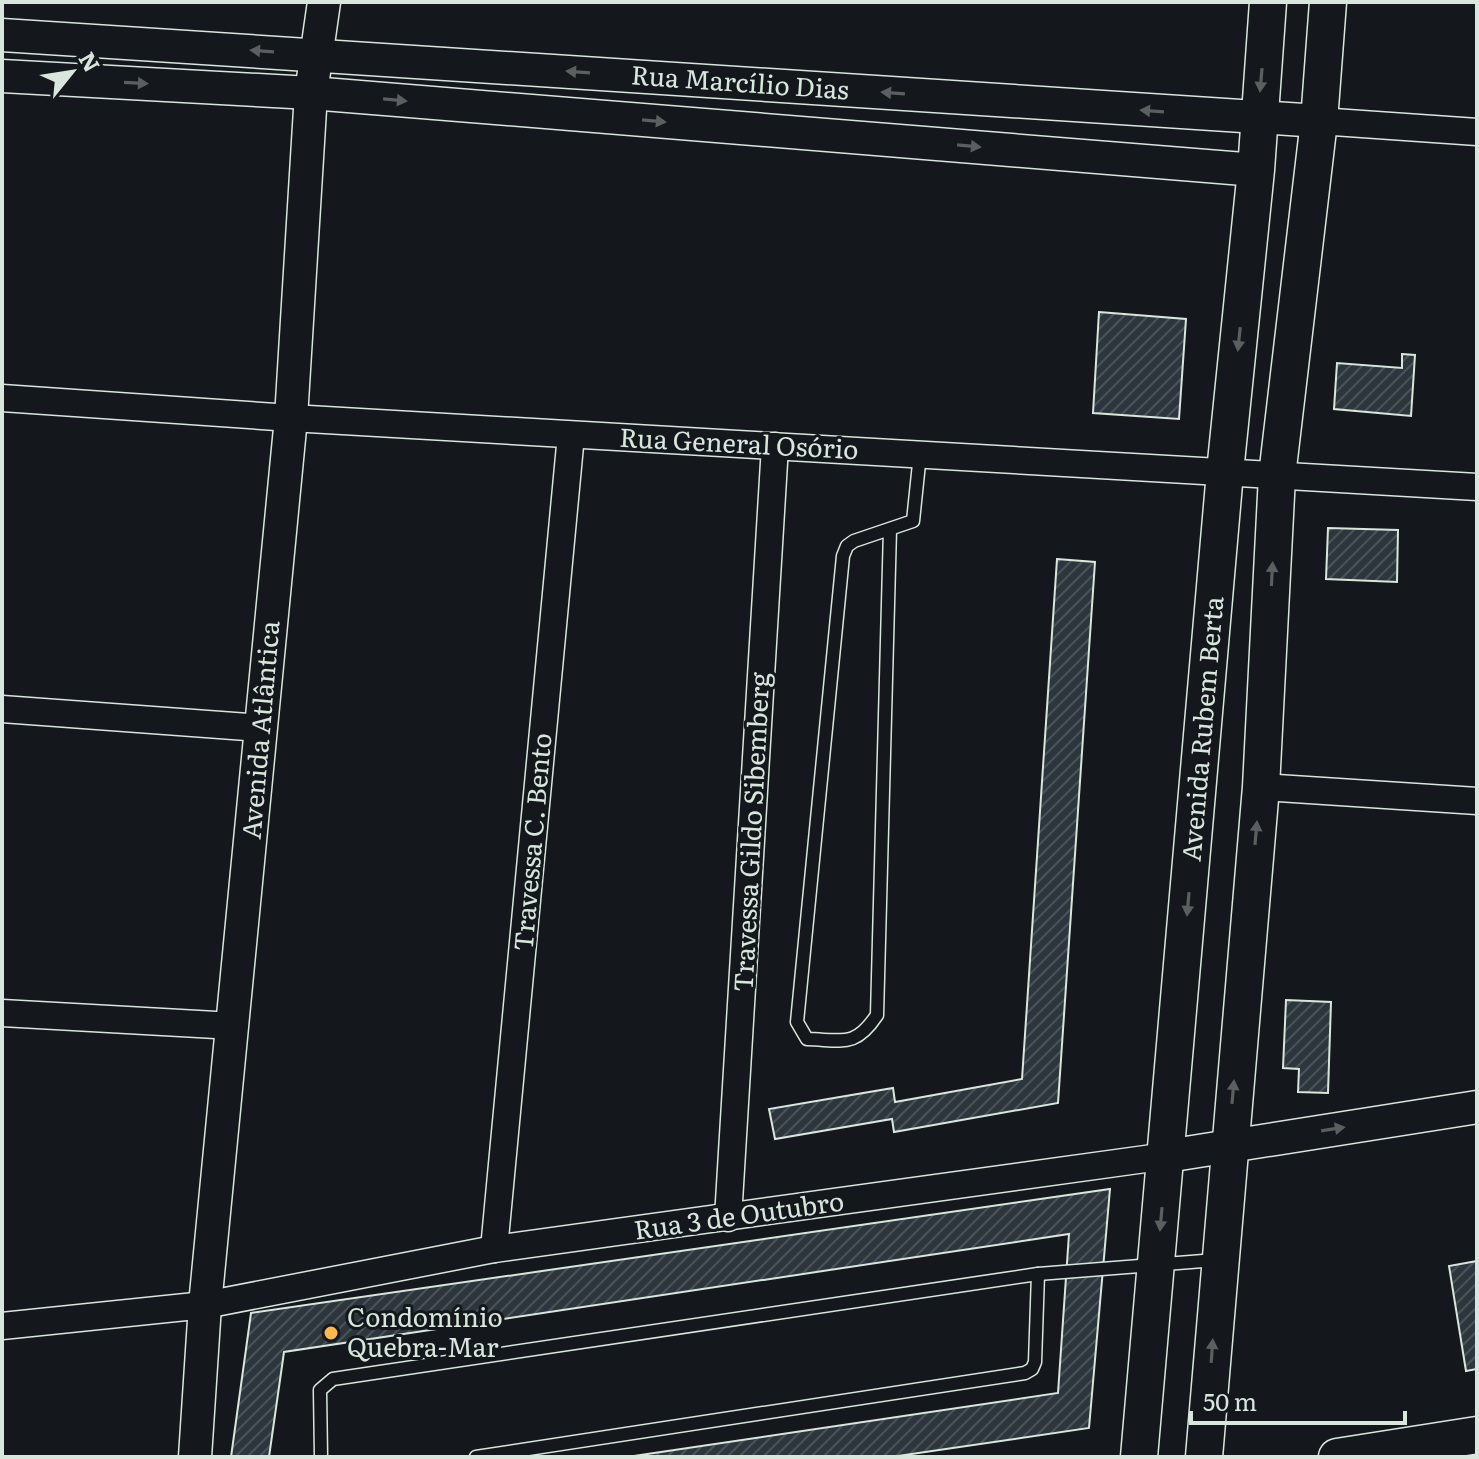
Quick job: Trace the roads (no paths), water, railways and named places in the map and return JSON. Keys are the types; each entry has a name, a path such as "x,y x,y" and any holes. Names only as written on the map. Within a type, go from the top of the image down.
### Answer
{"main road":[{"name":"Avenida Rubem Berta","path":"1139,1457 1225,472 1256,170 1268,2"},
{"path":"1204,1457 1228,1145 1261,787 1277,476 1319,121 1328,2"},
{"path":"1337,1457 1477,1435"}],"street":[{"name":"Avenida Atlântica","path":"195,1457 205,1305 291,418 311,93 324,2"},
{"name":"Rua Marcílio Dias","path":"2,35 1477,132"},
{"name":"Rua Marcílio Dias","path":"2,76 311,93 1256,170"},
{"name":"Rua General Osório","path":"2,398 571,435 1477,487"},
{"name":"Travessa C. Bento","path":"494,1249 571,435"},
{"name":"Travessa Gildo Sibemberg","path":"728,1218 775,446"},
{"path":"2,709 261,728"},
{"path":"1261,787 1477,801"},
{"path":"2,1013 234,1026"},
{"name":"Rua 3 de Outubro","path":"2,1326 205,1305 494,1249 1167,1156 1477,1107"},
{"path":"2,1316 39,1320"}],"lane":[{"path":"890,529 877,1015 866,1032 853,1040 807,1039 797,1022 843,556 847,546 854,541 913,521 920,454"},
{"path":"321,1457 320,1390 333,1379 1038,1274 1220,1259"},
{"path":"476,1457 1025,1373 1032,1369 1035,1362 1038,1274"}],"place":[{"name":"Condomínio Quebra-Mar","path":"331,1333"}]}
